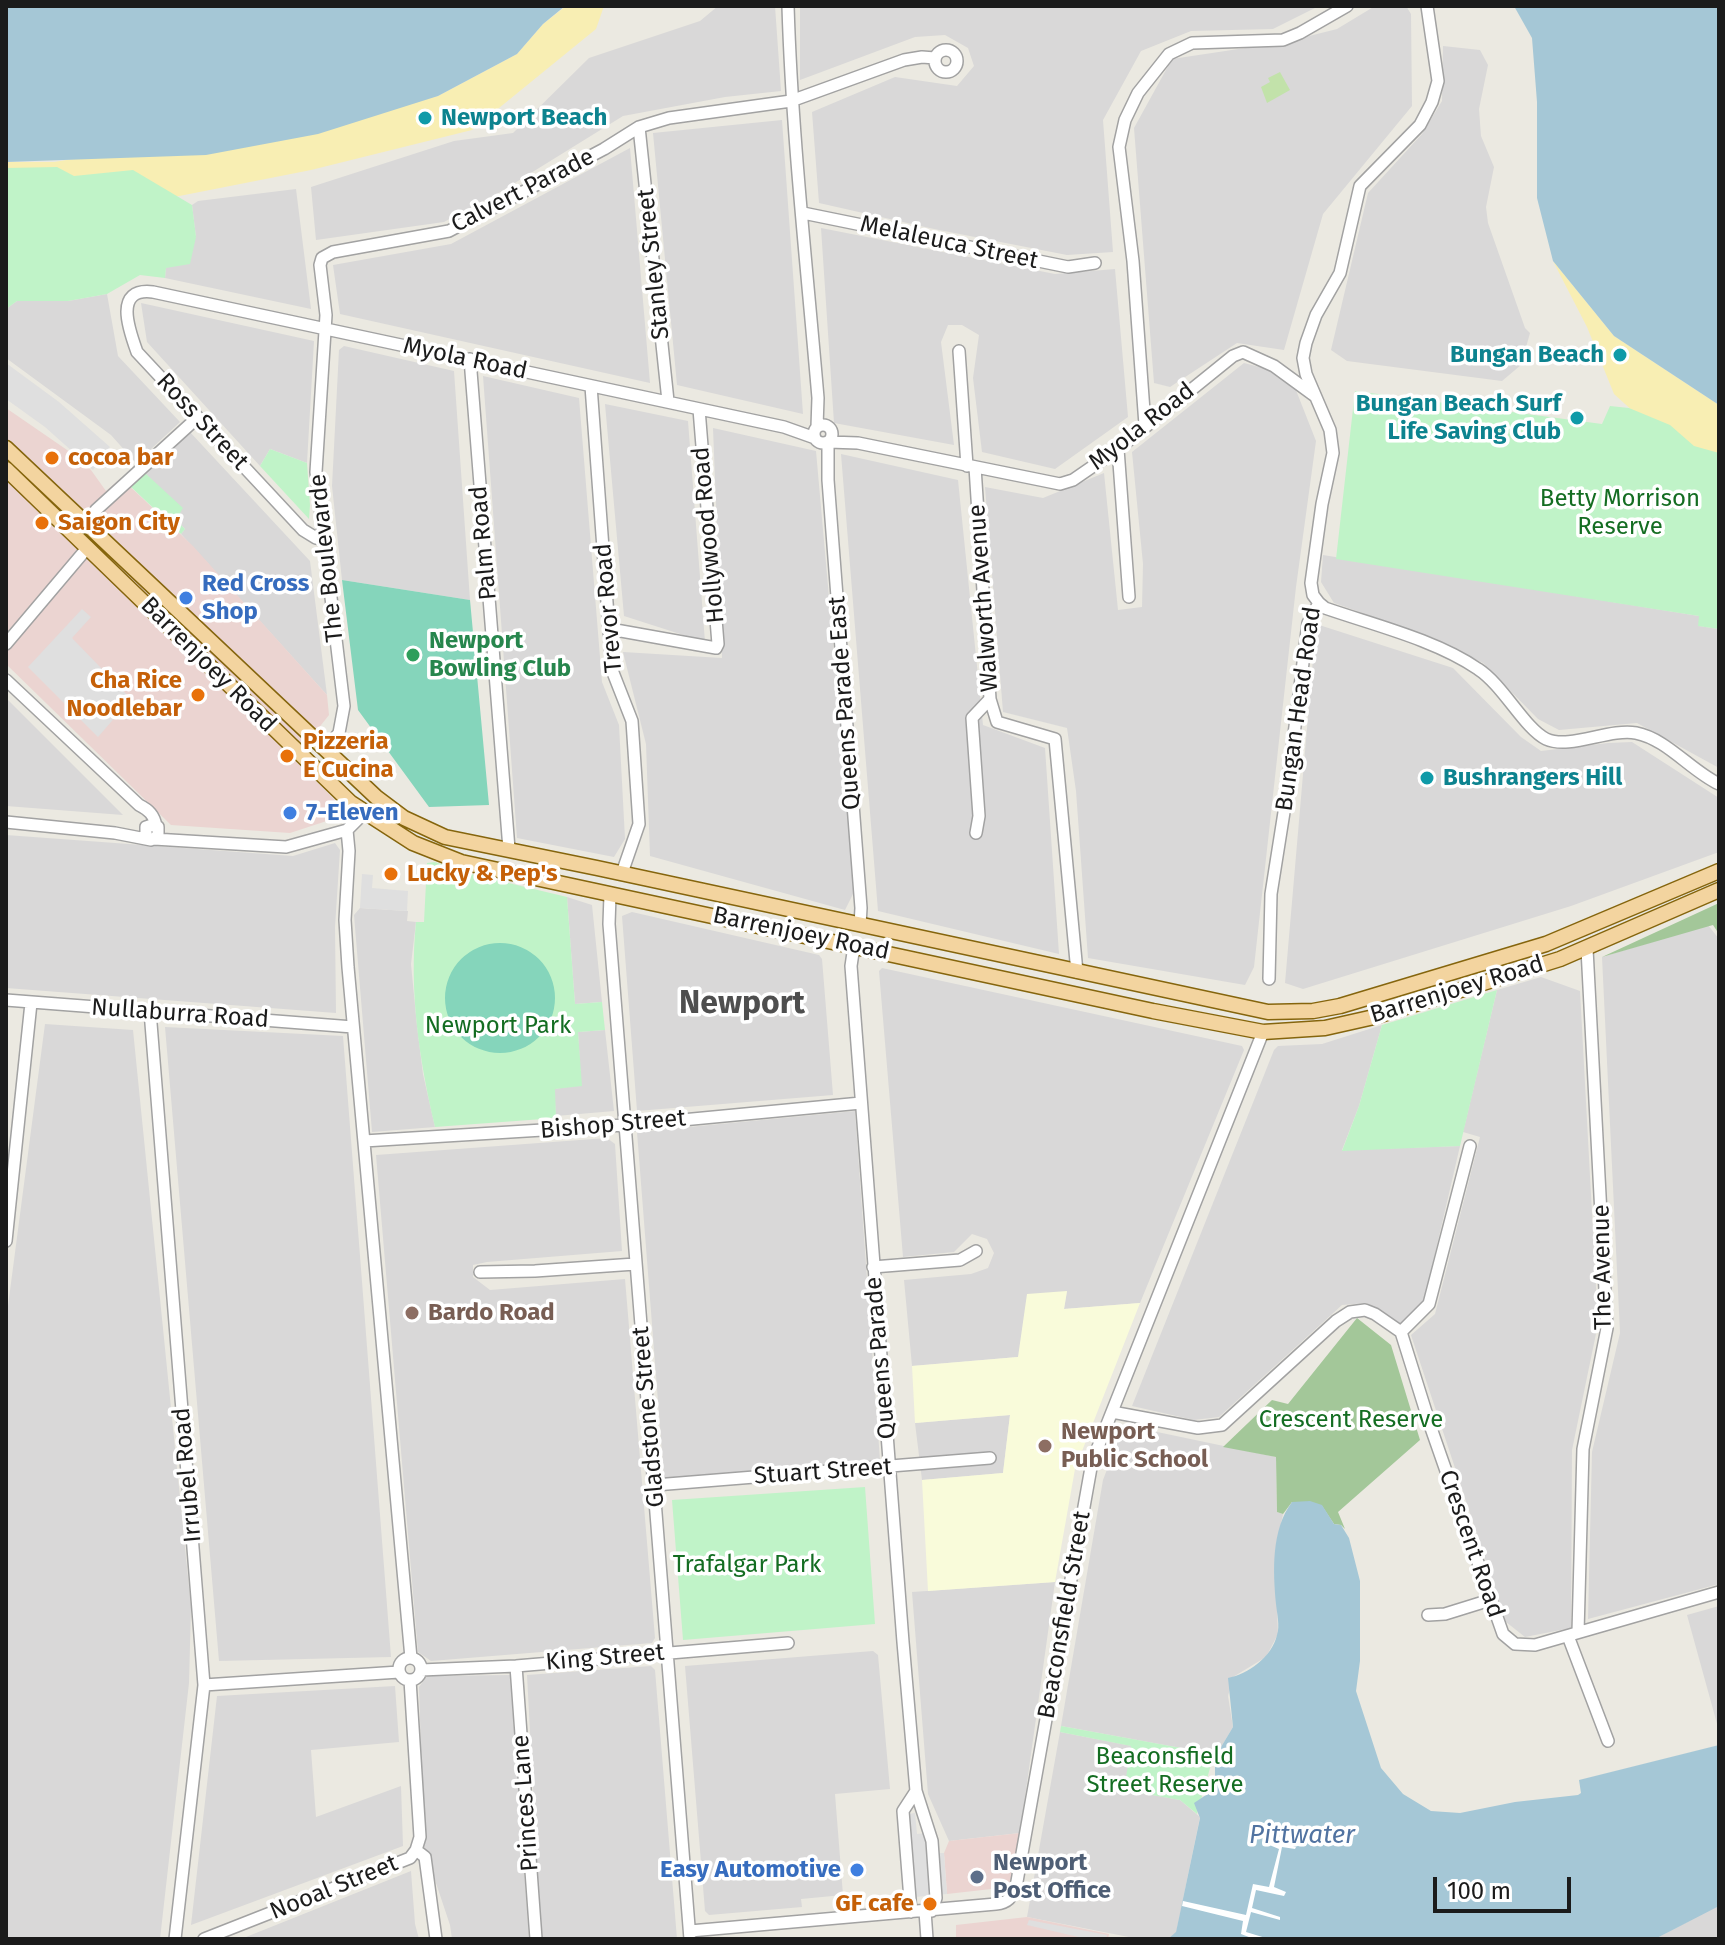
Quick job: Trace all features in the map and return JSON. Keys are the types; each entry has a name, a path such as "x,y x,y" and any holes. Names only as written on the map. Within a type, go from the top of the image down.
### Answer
{"main road":[{"name":"Barrenjoey Road","path":"6,448 376,797 404,818 445,837 1268,1012 1313,1011 1340,1006 1496,960 1546,944 1719,871"},
{"name":"Barrenjoey Road","path":"6,469 229,682 294,750 364,813 434,853 461,862 1263,1032 1325,1028 1374,1017 1587,949 1719,890"},
{"path":"294,750 316,752 325,749"},
{"path":"323,777 325,749"},
{"path":"364,813 376,797"},
{"name":"Palm Road","path":"505,870 509,849"},
{"path":"610,895 622,873"},
{"name":"Queens Parade","path":"854,946 860,925"},
{"name":"Beaconsfield Street","path":"1263,1032 1268,1012"}],"street":[{"name":"Queens Parade East","path":"788,6 791,101 828,480 860,925"},
{"path":"1145,425 1133,261 1119,147 1125,120 1138,93 1169,54 1192,43 1283,40 1347,6"},
{"name":"Bungan Head Road","path":"1269,979 1271,894 1308,623 1319,603 1313,595 1311,583 1333,453 1330,430 1303,358 1316,315 1340,273 1360,186 1420,125 1432,102 1438,81 1427,6"},
{"name":"Calvert Parade","path":"324,329 326,315 320,265 325,255 449,231 604,149 639,127 669,118 791,101 904,60 935,58"},
{"name":"Stanley Street","path":"639,127 668,401"},
{"name":"Melaleuca Street","path":"803,213 1068,267 1095,263"},
{"name":"Myola Road","path":"147,291 1060,484 1073,480 1118,449 1233,356 1243,352 1274,366 1316,396"},
{"name":"Ross Street","path":"147,291 135,294 128,303 128,326 137,352 303,530 323,539"},
{"name":"The Boulevarde","path":"324,329 316,472 344,706 339,733 325,749"},
{"name":"Walworth Avenue","path":"959,351 990,699 997,722 1055,739 1077,972"},
{"name":"Palm Road","path":"470,359 509,849"},
{"name":"Trevor Road","path":"591,386 615,682 632,721 639,824 622,873"},
{"name":"Hollywood Road","path":"610,629 716,648 699,409"},
{"path":"90,527 96,510 197,418"},
{"path":"1118,449 1129,597"},
{"path":"6,644 88,547"},
{"path":"1319,603 1325,608 1442,650 1477,668 1494,681 1537,734 1548,740 1565,742 1616,732 1635,733 1649,737 1719,784"},
{"path":"6,680 153,816 151,831"},
{"path":"976,833 979,816 972,718 990,699"},
{"path":"6,822 115,833 151,831 186,840 286,847 347,830 364,813"},
{"path":"347,830 349,851 345,920 353,1027 411,1658"},
{"name":"Gladstone Street","path":"610,895 609,924 635,1264 690,1935"},
{"name":"Queens Parade","path":"854,946 851,966 873,1267 916,1791 932,1841 936,1898 928,1911 927,1939"},
{"name":"The Avenue","path":"1587,949 1607,1328 1583,1449 1573,1634 1608,1741"},
{"name":"Nullaburra Road","path":"6,1000 353,1027"},
{"path":"6,1241 31,1003"},
{"name":"Irrubel Road","path":"150,1011 204,1685 175,1939"},
{"name":"Beaconsfield Street","path":"690,1935 1001,1904 1012,1896 1092,1462 1263,1032"},
{"name":"Bishop Street","path":"364,1141 626,1124 861,1103"},
{"path":"1112,1412 1198,1428 1222,1425 1336,1321 1350,1312 1365,1310 1401,1332 1429,1304 1470,1146"},
{"path":"873,1267 960,1260 976,1251"},
{"path":"480,1272 635,1264"},
{"name":"Crescent Road","path":"1401,1332 1490,1600 1503,1634 1515,1644 1535,1645 1719,1592"},
{"name":"Stuart Street","path":"655,1485 990,1458"},
{"path":"1428,1615 1445,1614 1490,1600"},
{"name":"King Street","path":"421,1670 516,1666 788,1643"},
{"path":"411,1658 417,1661 421,1670 419,1676 410,1680 403,1678 399,1672 403,1661 411,1658"},
{"name":"Princes Lane","path":"516,1666 536,1939"},
{"path":"204,1685 399,1672"},
{"path":"410,1680 420,1837 416,1850 425,1857 436,1939"},
{"name":"Queens Parade","path":"911,1912 903,1811 916,1791"},
{"name":"Nooal Street","path":"204,1939 410,1858 416,1850"}],"shaded area":[{"path":"718,6 775,6 781,91 725,97 623,116 497,194 444,222 316,240 311,187 454,141 513,133 589,58 700,21"},
{"path":"800,6 1319,6 1273,29 1191,31 1141,51 1103,120 1113,252 1067,255 819,203 812,112 895,77 957,86 974,66 968,48 945,35 915,37 800,80"},
{"path":"1375,6 1406,6 1411,14 1412,106 1323,214 1284,350 1237,343 1170,387 1154,383 1134,128 1172,59 1285,42 1337,29"},
{"path":"1443,46 1480,50 1488,65 1479,109 1481,136 1494,167 1486,207 1488,223 1525,328 1530,333 1521,365 1502,381 1347,361 1331,350 1368,193 1422,134 1442,101"},
{"path":"782,120 803,414 677,385 653,133"},
{"path":"630,148 650,383 340,314 333,265 451,244"},
{"path":"296,189 311,309 165,278 166,268 196,237 192,205 198,201"},
{"path":"821,228 1055,274 1115,269 1128,417 1055,469 982,452 973,378 979,335 962,325 948,325 941,342 954,445 834,423"},
{"path":"107,294 118,356 180,422 136,463 111,435 6,358 6,309 17,301 68,301"},
{"path":"141,303 314,341 307,463 270,449 260,466 147,342"},
{"path":"344,346 454,371 470,600 342,580 332,486 339,350"},
{"path":"6,363 59,402 110,447 93,470 45,427 6,399"},
{"path":"1244,363 1290,375 1316,441 1296,587 1254,967 1245,985 1088,958 1076,791 1067,728 1003,712 985,487 1043,498 1104,473 1118,610 1142,607 1143,564 1132,452"},
{"path":"483,376 579,398 602,682 619,725 625,839 614,857 517,838"},
{"path":"605,404 688,421 705,642 624,616"},
{"path":"6,408 70,452 91,470 106,491 121,478 193,546 327,695 329,715 294,759 344,809 345,815 290,833 171,825 6,664"},
{"path":"713,428 816,451 855,890 845,910 650,856 646,744 623,652 722,658"},
{"path":"189,431 310,561 327,695 181,534 185,529 176,520 159,488 145,473"},
{"path":"841,454 958,480 983,725 1045,748 1059,954 878,911"},
{"path":"1323,555 1699,616 1699,626 1719,629 1719,768 1637,723 1559,730 1538,719 1483,663 1434,638 1334,603 1321,582"},
{"path":"82,609 91,617 72,638 131,699 98,737 28,667"},
{"path":"1316,624 1453,668 1521,737 1541,751 1632,742 1719,798 1719,852 1571,906 1303,989 1285,983"},
{"path":"6,698 123,815 6,806"},
{"path":"6,835 293,856 335,843 340,850 335,927 336,1013 6,988"},
{"path":"362,874 373,875 372,888 408,891 407,911 360,908"},
{"path":"567,897 592,905 602,1002 575,1004"},
{"path":"360,908 408,911 407,921 416,922 411,964 423,1074 435,1127 372,1132 354,915"},
{"path":"632,912 819,955 822,959 833,1095 637,1111 622,916"},
{"path":"1708,925 1719,939 1719,1584 1588,1619 1592,1452 1620,1333 1602,957"},
{"path":"882,968 1242,1046 1244,1050 1140,1303 1064,1309 1067,1291 1018,1357 912,1366 904,1280 971,1274 988,1268 994,1253 987,1239 972,1234 954,1252 903,1257 879,971"},
{"path":"1541,977 1580,991 1598,1324 1572,1450 1571,1628 1525,1637 1506,1622 1411,1335 1435,1314 1480,1137 1463,1132 1497,990"},
{"path":"45,1024 133,1030 191,1607 189,1683 160,1939 6,1939 6,1321"},
{"path":"1382,1025 1359,1106 1342,1150 1460,1146 1424,1301 1401,1324 1367,1303 1342,1305 1219,1417 1194,1420 1132,1406 1274,1050 1278,1046 1322,1044"},
{"path":"165,1027 343,1036 391,1657 219,1661"},
{"path":"605,1030 614,1111 556,1116 554,1089 581,1085 578,1032"},
{"path":"855,1111 880,1460 664,1478 637,1132"},
{"path":"607,1138 615,1144 622,1251 487,1262 473,1265 473,1277 490,1290 625,1279 655,1638 652,1643 431,1661 418,1652 376,1155"},
{"name":"Newport Public School","path":"1067,1291 1064,1309 1140,1303 1075,1469 1055,1582 928,1591 922,1480 1003,1473 1010,1415 915,1423 912,1366 1018,1357 1027,1294"},
{"path":"1010,1415 1003,1473 922,1480 915,1423"},
{"path":"1124,1425 1276,1457 1277,1512 1283,1514 1275,1554 1278,1634 1266,1657 1233,1677 1228,1696 1233,1727 1215,1757 1214,1754 1061,1726 1103,1480"},
{"path":"1055,1582 1020,1833 949,1841 928,1794 912,1592"},
{"path":"1719,1606 1719,1731 1687,1615"},
{"path":"873,1651 878,1655 890,1789 835,1794 843,1895 801,1899 802,1907 709,1915 705,1911 685,1666"},
{"path":"651,1666 655,1670 677,1939 541,1939 527,1675"},
{"path":"510,1675 529,1939 452,1939 424,1847 419,1687 427,1676"},
{"path":"395,1686 399,1742 311,1750 316,1817 401,1786 403,1846 191,1925 217,1696"},
{"path":"1060,1732 1132,1746 1125,1790 1180,1800 1200,1817 1176,1933 1168,1939 1139,1939 1027,1917"},
{"path":"915,1813 917,1834 927,1833 929,1853 944,1853 947,1894 915,1897 908,1814"},
{"path":"1020,1833 1009,1887 947,1894 944,1853 949,1841"},
{"path":"411,1871 419,1939 241,1939"},
{"path":"1719,1906 1719,1939 1655,1939 1713,1908"},
{"path":"1027,1917 1109,1934 1108,1939 956,1939 956,1925"},
{"path":"1029,1920 1107,1935 1106,1939 1087,1939 1027,1925"}],"green space":[{"path":"1280,72 1290,90 1267,103 1261,87 1270,82 1268,78"},
{"path":"57,167 74,176 133,170 192,205 196,237 190,264 166,268 165,278 140,275 107,294 68,301 17,301 6,309 6,168"},
{"name":"Betty Morrison Reserve","path":"1355,391 1602,424 1610,406 1629,408 1670,425 1694,446 1719,453 1719,629 1698,626 1699,616 1336,559"},
{"path":"270,449 307,463 309,519 260,466"},
{"path":"145,473 183,508 176,520 185,529 181,534 130,486"},
{"name":"Newport Bowling Club","path":"342,580 470,600 489,805 429,807 358,710"},
{"name":"Newport Park","path":"435,862 467,873 567,897 575,1004 602,1002 605,1030 578,1032 582,1086 555,1089 556,1118 435,1127 420,1050 414,948 416,922 424,922 427,863"},
{"path":"1719,903 1719,934 1713,925 1602,957"},
{"path":"500,943 521,947 539,959 551,977 555,998 551,1019 539,1037 521,1049 500,1053 479,1049 461,1037 449,1019 445,998 449,977 461,959 479,947"},
{"path":"1497,990 1460,1146 1342,1151 1359,1106 1382,1025"},
{"name":"Crescent Reserve","path":"1357,1318 1391,1345 1420,1440 1338,1512 1345,1529 1334,1524 1322,1506 1292,1502 1283,1514 1277,1512 1276,1457 1223,1447 1272,1400 1288,1404"},
{"name":"Trafalgar Park","path":"865,1487 875,1624 683,1640 672,1500"},
{"name":"Beaconsfield Street Reserve","path":"1061,1726 1214,1754 1197,1814 1180,1800 1124,1790 1131,1746 1060,1732"}],"sand":[{"name":"Newport Beach","path":"566,6 604,6 596,29 472,130 311,170 154,201 6,219 6,162 54,162 397,107 438,96 517,54 543,24"},
{"name":"Bungan Beach","path":"1553,261 1614,336 1719,405 1719,473 1678,452 1614,394 1587,327"}],"water":[{"path":"6,6 565,6 543,24 517,54 438,96 318,134 206,155 6,162"},
{"path":"1514,6 1719,6 1719,405 1614,336 1553,261 1537,198 1537,102 1532,38"},
{"name":"Pittwater","path":"1310,1501 1322,1505 1334,1524 1341,1525 1349,1538 1360,1581 1360,1661 1356,1691 1381,1768 1403,1794 1431,1811 1460,1813 1515,1802 1578,1795 1581,1793 1579,1780 1719,1745 1719,1906 1655,1939 1168,1939 1176,1932 1200,1818 1194,1803 1206,1795 1215,1779 1215,1757 1233,1727 1228,1678 1258,1663 1274,1643 1278,1628 1275,1551 1280,1525 1292,1502"}],"pier":[{"path":"1269,1839 1296,1847 1282,1847 1274,1887 1286,1892 1284,1896 1256,1890 1252,1908 1280,1917 1280,1920 1251,1912 1246,1932 1269,1939 1254,1939 1241,1934 1243,1921 1182,1906 1183,1901 1246,1915 1253,1884 1269,1887 1279,1849 1267,1844"}],"place":[{"name":"Newport Beach","path":"425,118"},
{"name":"Bungan Beach","path":"1620,355"},
{"name":"Bungan Beach Surf Life Saving Club","path":"1577,418"},
{"name":"cocoa bar","path":"52,458"},
{"name":"Saigon City","path":"42,523"},
{"name":"Red Cross Shop","path":"186,598"},
{"name":"Newport Bowling Club","path":"413,655"},
{"name":"Cha Rice Noodlebar","path":"198,695"},
{"name":"Pizzeria E Cucina","path":"287,756"},
{"name":"Bushrangers Hill","path":"1427,778"},
{"name":"7-Eleven","path":"290,813"},
{"name":"Lucky & Pep's","path":"391,874"},
{"name":"Bardo Road","path":"412,1313"},
{"name":"Newport Public School","path":"1045,1446"},
{"name":"Easy Automotive","path":"857,1870"},
{"name":"Newport Post Office","path":"977,1877"},
{"name":"GF cafe","path":"930,1904"}],"district":[{"name":"Newport","path":"742,1004"}]}
